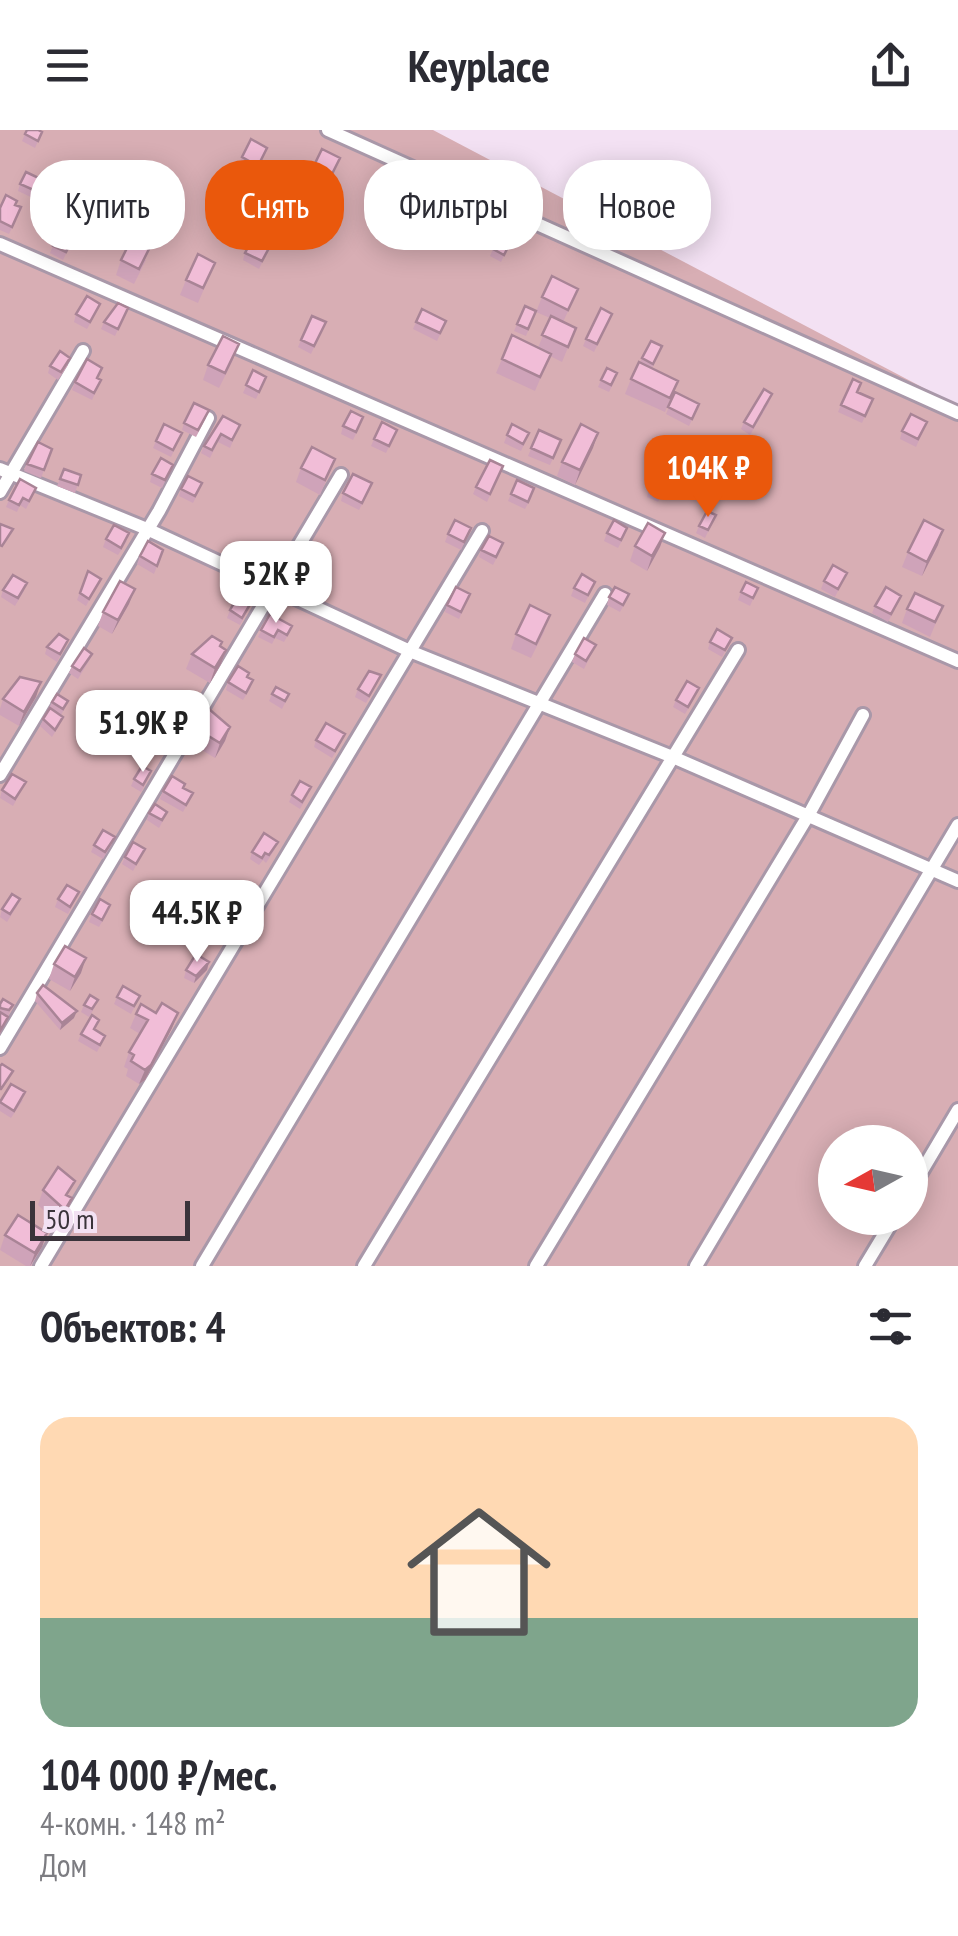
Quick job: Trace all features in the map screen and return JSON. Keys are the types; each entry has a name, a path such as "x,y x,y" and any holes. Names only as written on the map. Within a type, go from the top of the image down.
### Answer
{"lane":[{"path":"328,130 958,413"},
{"path":"0,244 958,662"},
{"path":"0,492 6,471 83,351"},
{"path":"0,774 148,530 208,418"},
{"path":"6,471 148,530 412,652 675,758 958,881"},
{"path":"0,1048 341,475"},
{"path":"41,1266 482,530"},
{"path":"202,1266 605,594"},
{"path":"364,1266 738,650"},
{"path":"536,1266 808,816 863,715"},
{"path":"696,1266 958,825"},
{"path":"928,1160 958,1110"},
{"path":"865,1266 884,1235"}],"shaded area":[{"path":"0,130 433,130 490,160 364,160 364,250 543,250 543,188 563,198 563,250 661,250 958,406 958,1266 0,1266"}],"building":[{"path":"27,130 42,132 38,141 25,134"},
{"path":"251,139 267,148 261,160 242,157"},
{"path":"322,149 340,158 339,160 317,160"},
{"path":"26,172 30,174 30,188 20,184"},
{"path":"6,195 21,207 12,227 0,221"},
{"path":"126,250 148,250 139,269 121,260"},
{"path":"247,250 268,250 262,261 245,253"},
{"path":"198,254 215,263 203,288 186,280"},
{"path":"552,276 578,289 568,310 542,297"},
{"path":"87,296 100,304 90,322 76,314"},
{"path":"118,303 128,308 118,329 104,322"},
{"path":"525,306 536,311 528,329 517,324"},
{"path":"601,308 612,314 597,344 586,339"},
{"path":"422,309 446,321 440,333 416,322"},
{"path":"312,316 326,322 314,346 301,340"},
{"path":"551,316 576,328 568,347 542,335"},
{"path":"512,335 551,354 540,377 502,359"},
{"path":"223,336 239,344 225,373 208,365"},
{"path":"651,341 662,346 653,364 642,358"},
{"path":"60,351 70,358 61,372 50,366"},
{"path":"87,359 102,368 94,393 75,382"},
{"path":"639,362 678,381 670,398 631,379"},
{"path":"607,368 617,373 611,385 601,380"},
{"path":"253,370 266,377 259,392 246,385"},
{"path":"853,379 861,383 857,392 873,399 865,416 841,405"},
{"path":"764,389 772,394 753,427 744,422"},
{"path":"675,392 699,404 692,419 668,407"},
{"path":"194,403 209,410 198,430 184,423"},
{"path":"351,411 363,417 356,432 343,426"},
{"path":"911,414 927,422 918,439 902,431"},
{"path":"223,416 240,425 232,440 221,434 212,450 204,446"},
{"path":"382,422 397,430 389,446 374,439"},
{"path":"164,424 182,433 173,450 156,441"},
{"path":"512,424 529,433 523,444 507,435"},
{"path":"581,424 598,433 580,470 562,462"},
{"path":"539,430 561,440 553,458 531,448"},
{"path":"38,442 52,449 44,470 27,464"},
{"path":"312,447 335,459 325,480 301,468"},
{"path":"161,458 173,465 165,480 152,474"},
{"path":"490,460 503,466 490,494 476,487"},
{"path":"64,469 81,475 78,485 60,479"},
{"path":"658,472 670,477 661,495 649,489"},
{"path":"353,474 372,483 362,503 343,493"},
{"path":"188,476 202,483 195,496 181,489"},
{"path":"20,479 36,488 29,501 23,498 19,505 9,500"},
{"path":"517,480 534,488 528,502 511,494"},
{"path":"707,511 716,515 708,530 699,526"},
{"path":"455,520 471,528 464,542 448,534"},
{"path":"614,520 627,528 621,540 607,533"},
{"path":"924,520 943,530 927,562 908,552"},
{"path":"648,523 665,533 652,556 635,546"},
{"path":"0,524 13,529 2,546 0,545"},
{"path":"114,525 129,533 121,548 106,539"},
{"path":"489,536 503,543 496,557 481,550"},
{"path":"148,541 163,550 157,566 140,556"},
{"path":"833,565 847,573 838,589 824,581"},
{"path":"88,571 101,579 89,599 80,593"},
{"path":"582,574 595,582 588,595 574,588"},
{"path":"13,575 27,583 18,598 3,590"},
{"path":"120,581 135,589 118,620 103,612"},
{"path":"746,582 758,588 753,598 741,592"},
{"path":"456,587 470,594 461,612 447,605"},
{"path":"615,587 629,594 623,605 609,597"},
{"path":"886,587 901,596 891,614 875,606"},
{"path":"242,589 255,596 242,618 230,610"},
{"path":"915,593 943,606 935,622 907,609"},
{"path":"530,605 550,615 536,644 516,634"},
{"path":"270,614 292,626 287,635 278,630 274,637 261,630"},
{"path":"717,629 732,638 725,650 710,642"},
{"path":"59,634 68,640 60,654 47,647"},
{"path":"212,636 226,650 215,668 192,654"},
{"path":"584,638 596,645 586,661 575,654"},
{"path":"84,648 92,654 80,671 72,666"},
{"path":"238,666 253,680 246,693 228,682"},
{"path":"369,671 381,675 369,696 358,689"},
{"path":"20,677 41,682 24,712 3,699"},
{"path":"687,681 699,688 688,707 676,700"},
{"path":"276,687 289,694 285,701 272,694"},
{"path":"57,694 68,701 63,709 52,702"},
{"path":"172,696 190,708 180,724 159,718"},
{"path":"50,708 63,717 55,730 43,719"},
{"path":"209,709 230,727 220,743 197,729"},
{"path":"326,723 345,734 335,751 316,740"},
{"path":"142,766 151,771 143,785 134,779"},
{"path":"12,774 26,782 15,799 2,790"},
{"path":"172,776 193,793 186,805 163,791"},
{"path":"300,781 311,787 302,802 292,795"},
{"path":"155,804 167,812 162,820 149,813"},
{"path":"103,830 115,837 105,852 94,845"},
{"path":"264,833 278,842 262,858 252,852"},
{"path":"133,842 145,849 136,864 125,857"},
{"path":"67,885 79,892 70,907 58,899"},
{"path":"229,892 241,899 234,921 218,911"},
{"path":"12,894 20,899 10,914 2,909"},
{"path":"100,899 110,905 102,920 92,914"},
{"path":"65,946 86,958 75,977 54,964"},
{"path":"196,954 209,962 196,976 186,970"},
{"path":"43,985 77,1011 62,1023 37,993"},
{"path":"123,986 140,996 134,1006 117,997"},
{"path":"90,995 98,1000 92,1009 84,1005"},
{"path":"3,999 13,1005 9,1010 0,1008"},
{"path":"162,1003 178,1013 145,1070 131,1061 134,1055 129,1052 148,1020 136,1014 141,1004 156,1013"},
{"path":"0,1012 8,1017 0,1031"},
{"path":"92,1015 99,1020 94,1029 105,1036 100,1045 81,1034"},
{"path":"0,1066 13,1071 0,1089"},
{"path":"11,1084 25,1092 14,1111 0,1102"},
{"path":"58,1167 75,1181 66,1195 72,1198 65,1210 43,1190"},
{"path":"18,1215 47,1233 35,1253 5,1235"}]}
